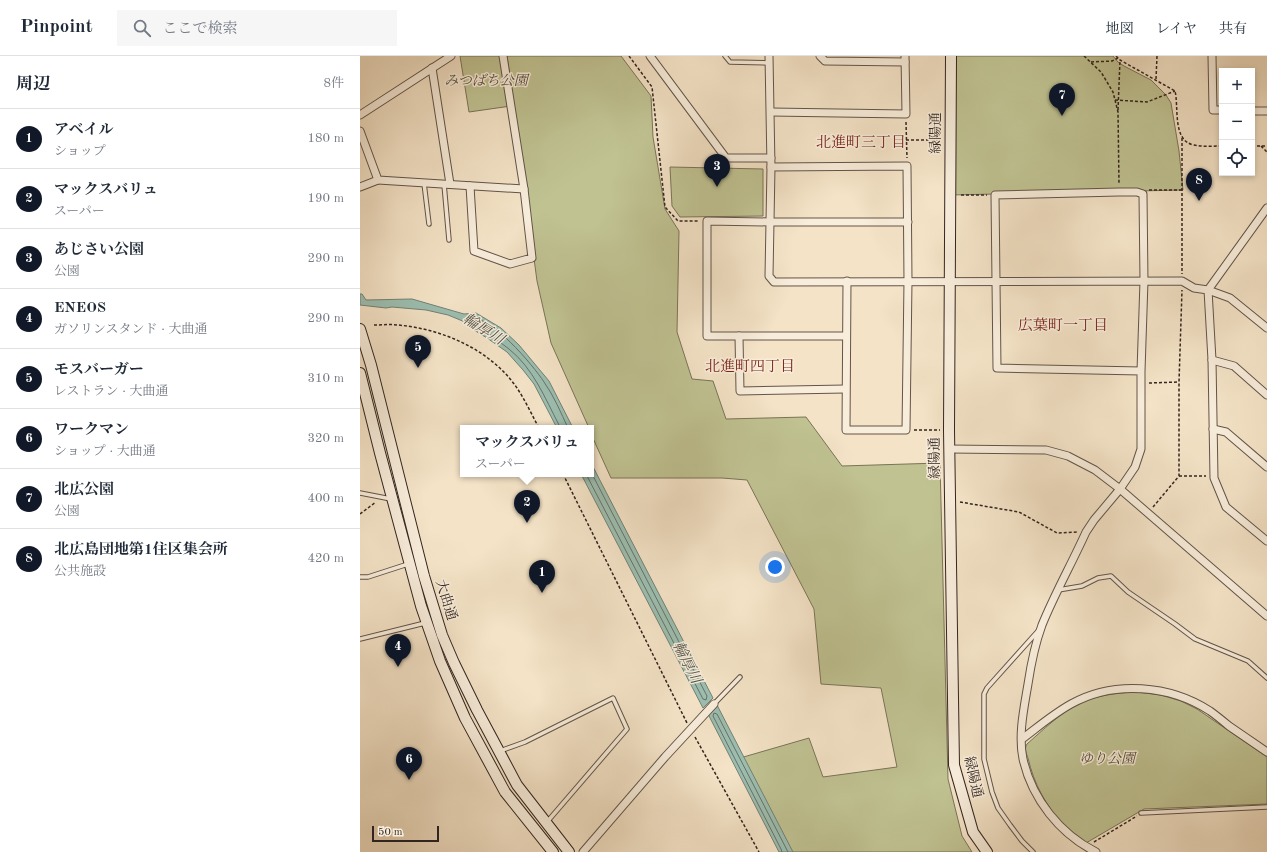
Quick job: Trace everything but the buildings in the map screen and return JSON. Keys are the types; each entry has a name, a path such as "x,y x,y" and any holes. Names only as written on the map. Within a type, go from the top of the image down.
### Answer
{"main road":[{"name":"緑陽通","path":"951,56 949,449 954,765 973,832 987,852"},
{"name":"大曲通","path":"360,329 371,365 424,576 442,635 460,676 517,785 569,852"},
{"name":"大曲通","path":"360,374 409,563 426,623 440,661 465,718 505,792 553,852"}],"street":[{"path":"360,114 451,56"},
{"path":"470,186 474,252 510,264 532,258 524,189 503,56"},
{"path":"650,56 726,158 771,158"},
{"path":"771,112 906,114 905,59 825,61 820,56"},
{"path":"1212,56 1213,110 1219,110"},
{"path":"770,59 771,167 769,276 774,282 1182,281 1194,288 1208,290 1230,298 1267,328"},
{"path":"432,68 447,184"},
{"path":"1255,110 1267,111"},
{"path":"360,131 378,180"},
{"path":"771,167 907,166 908,281 906,430 846,430 845,389 847,281"},
{"path":"360,187 378,180 524,189"},
{"path":"1096,852 1088,849 1060,827 1041,803 1023,759 1022,715 1032,661 1042,626 1058,590 1086,532 1120,489 1135,467 1141,449 1141,371 1144,281 1143,194 1136,192 1119,192 995,195 997,368 1141,371"},
{"path":"1267,208 1208,290 1212,360 1214,476 1226,507 1267,541"},
{"path":"846,336 707,336 707,221 908,222"},
{"path":"739,336 740,391 845,389"},
{"path":"1212,360 1234,366 1267,395"},
{"path":"1213,429 1226,432 1267,467"},
{"path":"949,449 1046,450 1068,456 1095,470 1120,489 1267,616"},
{"path":"1022,739 1072,703 1097,693 1117,689 1139,688 1162,691 1187,699 1210,711 1267,752"},
{"path":"583,852 690,729 714,704"}],"lane":[{"path":"726,56 730,62 770,59"},
{"path":"424,183 429,224"},
{"path":"447,184 449,240"},
{"path":"360,493 392,499"},
{"path":"360,577 368,577 409,563"},
{"path":"1058,590 1082,586 1098,578 1111,576 1128,592 1195,639 1248,662 1267,678"},
{"path":"360,639 426,623"},
{"path":"1033,852 1022,841 998,808 992,792 984,759 984,694 987,688 1042,626"},
{"path":"714,704 740,677"},
{"path":"499,752 525,742 613,698 627,729 546,823"},
{"path":"1141,813 1267,807"}],"path":[{"path":"629,56 652,87 665,207 678,221 707,221"},
{"path":"1084,56 1101,72 1113,92 1118,112"},
{"path":"1156,79 1157,56"},
{"path":"1091,62 1112,61 1117,57 1175,91 1179,132 1182,138 1187,143 1192,145 1219,146"},
{"path":"1119,192 1118,112 1120,60"},
{"path":"1115,100 1147,102 1175,91"},
{"path":"906,114 907,166"},
{"path":"1148,513 1179,476 1179,382 1183,190 1182,138"},
{"path":"906,140 942,140"},
{"path":"1255,146 1267,146"},
{"path":"1261,146 1267,152"},
{"path":"1143,194 1146,190 1183,190"},
{"path":"961,195 995,195"},
{"path":"374,325 398,325 425,330 454,339 479,351 498,366 517,388 537,425"},
{"path":"1141,383 1179,382"},
{"path":"906,430 942,430"},
{"path":"1179,476 1214,476"},
{"path":"564,477 690,729 759,852"},
{"path":"360,514 378,501 392,499"},
{"path":"950,500 1019,512 1057,533 1086,532"},
{"path":"1088,849 1141,813"}],"green space":[{"name":"みつばち公園","path":"460,56 503,56 511,106 469,112"},
{"path":"507,56 621,56 651,96 653,137 665,209 679,231 677,332 692,379 713,381 726,419 806,417 842,466 940,463 948,779 962,836 972,852 789,852 740,758 809,738 823,777 897,767 881,688 821,684 814,609 747,480 722,478 611,478 594,441 594,425 588,425 551,343 537,281"},
{"path":"951,56 1113,56 1124,66 1151,80 1166,95 1171,103 1179,151 1183,190 950,195"},
{"path":"670,167 763,169 763,216 680,217 672,206"},
{"name":"ゆり公園","path":"1136,692 1161,695 1181,701 1197,709 1267,757 1267,804 1144,809 1086,843 1068,830 1046,803 1037,786 1026,751 1026,746 1058,717 1079,704 1099,697"}],"water":[{"name":"輪厚川","path":"360,294 362,294 366,300 412,299 464,314 476,313 501,328 519,345 549,381 571,425 555,425 534,384 523,370 507,352 469,327 465,322 448,315 426,310 360,305"},
{"name":"輪厚川","path":"594,469 713,698 703,708 583,477 594,477"},
{"path":"717,705 793,852 779,852 708,714"}],"place":[{"name":"北広公園","path":"1062,116"},
{"name":"あじさい公園","path":"717,187"},
{"name":"北広島団地第1住区集会所","path":"1199,201"},
{"name":"モスバーガー","path":"418,368"},
{"name":"マックスバリュ","path":"527,523"},
{"name":"アベイル","path":"542,593"},
{"name":"ENEOS","path":"398,667"},
{"name":"ワークマン","path":"409,780"}],"district":[{"name":"北進町三丁目","path":"861,143"},
{"name":"広葉町一丁目","path":"1063,326"},
{"name":"北進町四丁目","path":"750,367"}]}
